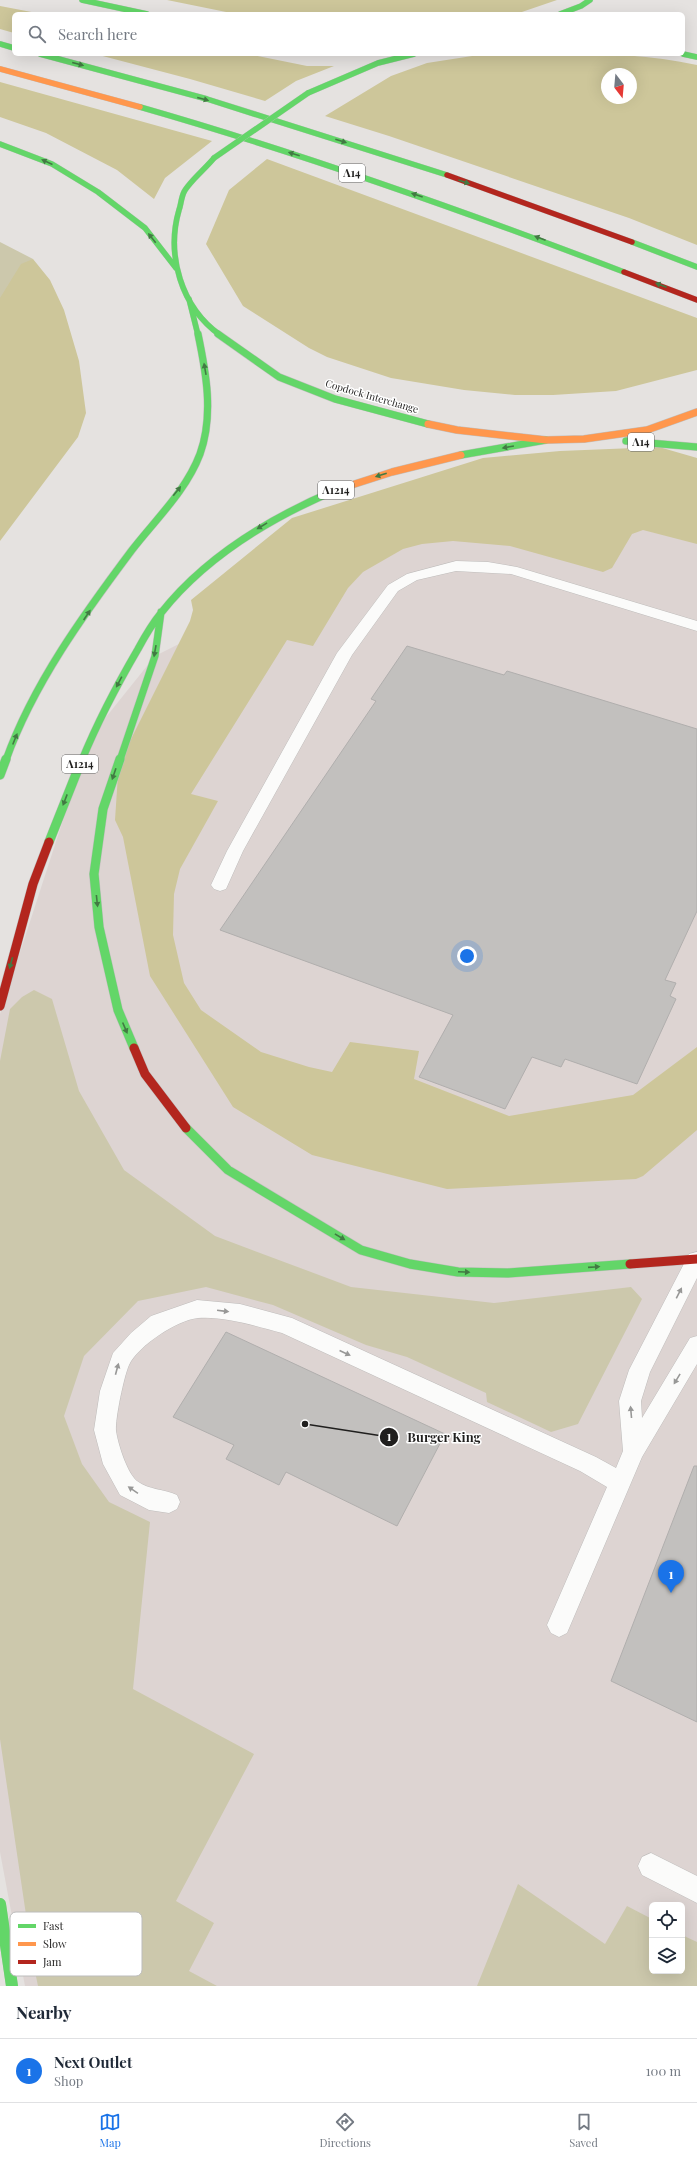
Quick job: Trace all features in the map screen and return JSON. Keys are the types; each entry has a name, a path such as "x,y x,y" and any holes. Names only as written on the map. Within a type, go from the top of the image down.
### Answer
{"main road":[{"path":"82,0 138,12"},
{"path":"565,12 581,6 590,0"},
{"path":"0,44 12,47"},
{"path":"685,54 697,57"},
{"name":"A14","path":"47,56 256,113 390,156 614,234 697,267"},
{"name":"Copdock Interchange","path":"406,56 378,63 308,93 214,158 184,192 174,228 176,268 181,285 206,325 236,348 279,377 335,399 398,417 457,430 546,440 584,439 647,430 697,412"},
{"name":"A14","path":"0,69 230,134 407,191 535,236 697,300"},
{"path":"0,144 52,164 98,192 145,228 176,268"},
{"path":"0,775 22,720 86,617 144,533 184,482 199,458 205,435 208,391 201,351 189,299"},
{"name":"A14","path":"584,439 697,446"},
{"name":"A1214","path":"0,1006 33,884 90,737 128,666 161,612 216,557 261,526 313,499 348,485 392,472 457,456 546,440"},
{"path":"161,612 155,656 103,809 94,874 99,927 118,1010 145,1074 187,1129 228,1170 361,1250 410,1264 458,1272 508,1273 697,1260"},
{"path":"0,1904 10,1972"},
{"path":"11,1976 12,1986"}],"lane":[{"path":"220,885 234,851 346,653 381,603 393,588 400,584 412,578 456,566 488,567 512,570 697,626"},
{"path":"634,1451 630,1401 638,1376 697,1260"},
{"path":"168,1502 149,1499 128,1488 114,1464 105,1430 111,1391 120,1360 138,1340 158,1323 197,1309 240,1313 285,1325 588,1464 619,1482"},
{"path":"559,1625 619,1482 634,1451 697,1345"},
{"path":"651,1866 697,1890"}],"shaded area":[{"path":"167,0 557,0 522,12 226,12"},
{"path":"0,6 32,12 12,12 12,32 0,29"},
{"path":"103,56 258,56 307,66 334,66 296,81 265,101"},
{"path":"472,56 632,56 671,60 697,65 697,245 629,218 389,136 325,116 391,76 427,63"},
{"path":"0,82 212,141 165,178 154,199 117,170 46,133 0,117"},
{"path":"267,159 697,318 697,370 616,391 553,395 515,395 464,390 391,378 327,357 309,348 243,306 206,244 229,190"},
{"path":"0,242 33,259 0,311"},
{"path":"33,259 50,280 64,310 79,361 86,413 78,437 0,541 0,298 21,264"},
{"path":"659,447 697,458 697,544 643,530 632,534 612,568 603,572 510,546 453,541 422,544 403,549 363,572 348,588 313,646 287,640 191,794 218,801 180,869 174,894 173,935 184,983 201,1010 261,1052 309,1067 332,1072 350,1042 419,1051 414,1079 509,1116 633,1095 697,1047 697,1130 643,1176 636,1179 447,1189 312,1155 233,1107 150,976 123,837 115,820 118,775 124,753 190,621 193,610 191,600 292,518 483,458 560,451"},
{"path":"676,501 697,508 697,1986 25,1986 23,1976 142,1976 142,1912 11,1912 0,1852 0,1014 90,737 155,656 360,553"},
{"path":"34,990 52,999 79,1091 124,1170 215,1236 351,1287 494,1303 631,1287 642,1299 578,1424 551,1432 487,1402 486,1393 407,1357 366,1345 273,1305 206,1287 138,1301 84,1356 64,1416 82,1464 109,1502 150,1522 133,1689 254,1754 176,1901 214,1923 189,1971 217,1986 38,1986 36,1976 142,1976 142,1912 26,1912 0,1739 0,1061 10,1009 22,997"},
{"path":"518,1884 605,1944 627,1906 649,1917 649,1974 685,1974 685,1936 697,1942 697,1986 477,1986"}],"building":[{"path":"407,646 504,675 507,671 697,729 697,911 665,980 676,983 670,996 676,999 637,1084 565,1059 561,1067 532,1057 505,1109 419,1077 453,1015 220,930 376,701 371,699"},
{"path":"226,1332 445,1434 397,1526 286,1472 279,1485 226,1459 234,1445 173,1417"},
{"path":"694,1466 697,1466 697,1722 611,1681"}],"traffic: fast":[{"path":"82,0 138,12"},
{"path":"565,12 581,6 590,0"},
{"path":"0,44 12,47"},
{"path":"685,54 697,57"},
{"path":"47,56 207,99 447,175"},
{"path":"308,93 378,63 406,56"},
{"path":"214,158 308,93"},
{"path":"140,107 262,143 323,163 444,205 624,272"},
{"path":"0,144 52,164 98,192 145,228 176,268"},
{"path":"214,158 184,192 174,228 176,268 181,285 206,325 279,377 335,399 428,424"},
{"path":"632,242 697,267"},
{"path":"0,775 11,745 30,704 56,660 139,540 184,484 200,453 205,436 207,419 207,384 189,299"},
{"path":"461,455 546,440"},
{"path":"626,441 697,447"},
{"path":"49,842 79,766 112,694 125,670 162,611 180,591 200,573 242,540 287,513 336,490"},
{"path":"134,1048 118,1010 99,927 94,874 103,809 155,656 161,612"},
{"path":"186,1128 228,1170 361,1250 410,1264 458,1272 508,1273 630,1264"},
{"path":"0,1904 10,1972"},
{"path":"11,1976 12,1986"}],"traffic: slow":[{"path":"0,69 140,107"},
{"path":"428,424 457,430 546,440 584,439 647,430 697,412"},
{"path":"336,490 392,472 461,455"}],"traffic: jam":[{"path":"447,175 632,242"},
{"path":"624,272 697,300"},
{"path":"0,1006 33,884 49,842"},
{"path":"134,1048 145,1074 186,1128"},
{"path":"630,1264 697,1259"}],"place":[{"name":"Burger King","path":"305,1424"},
{"name":"Next Outlet","path":"671,1593"}]}
